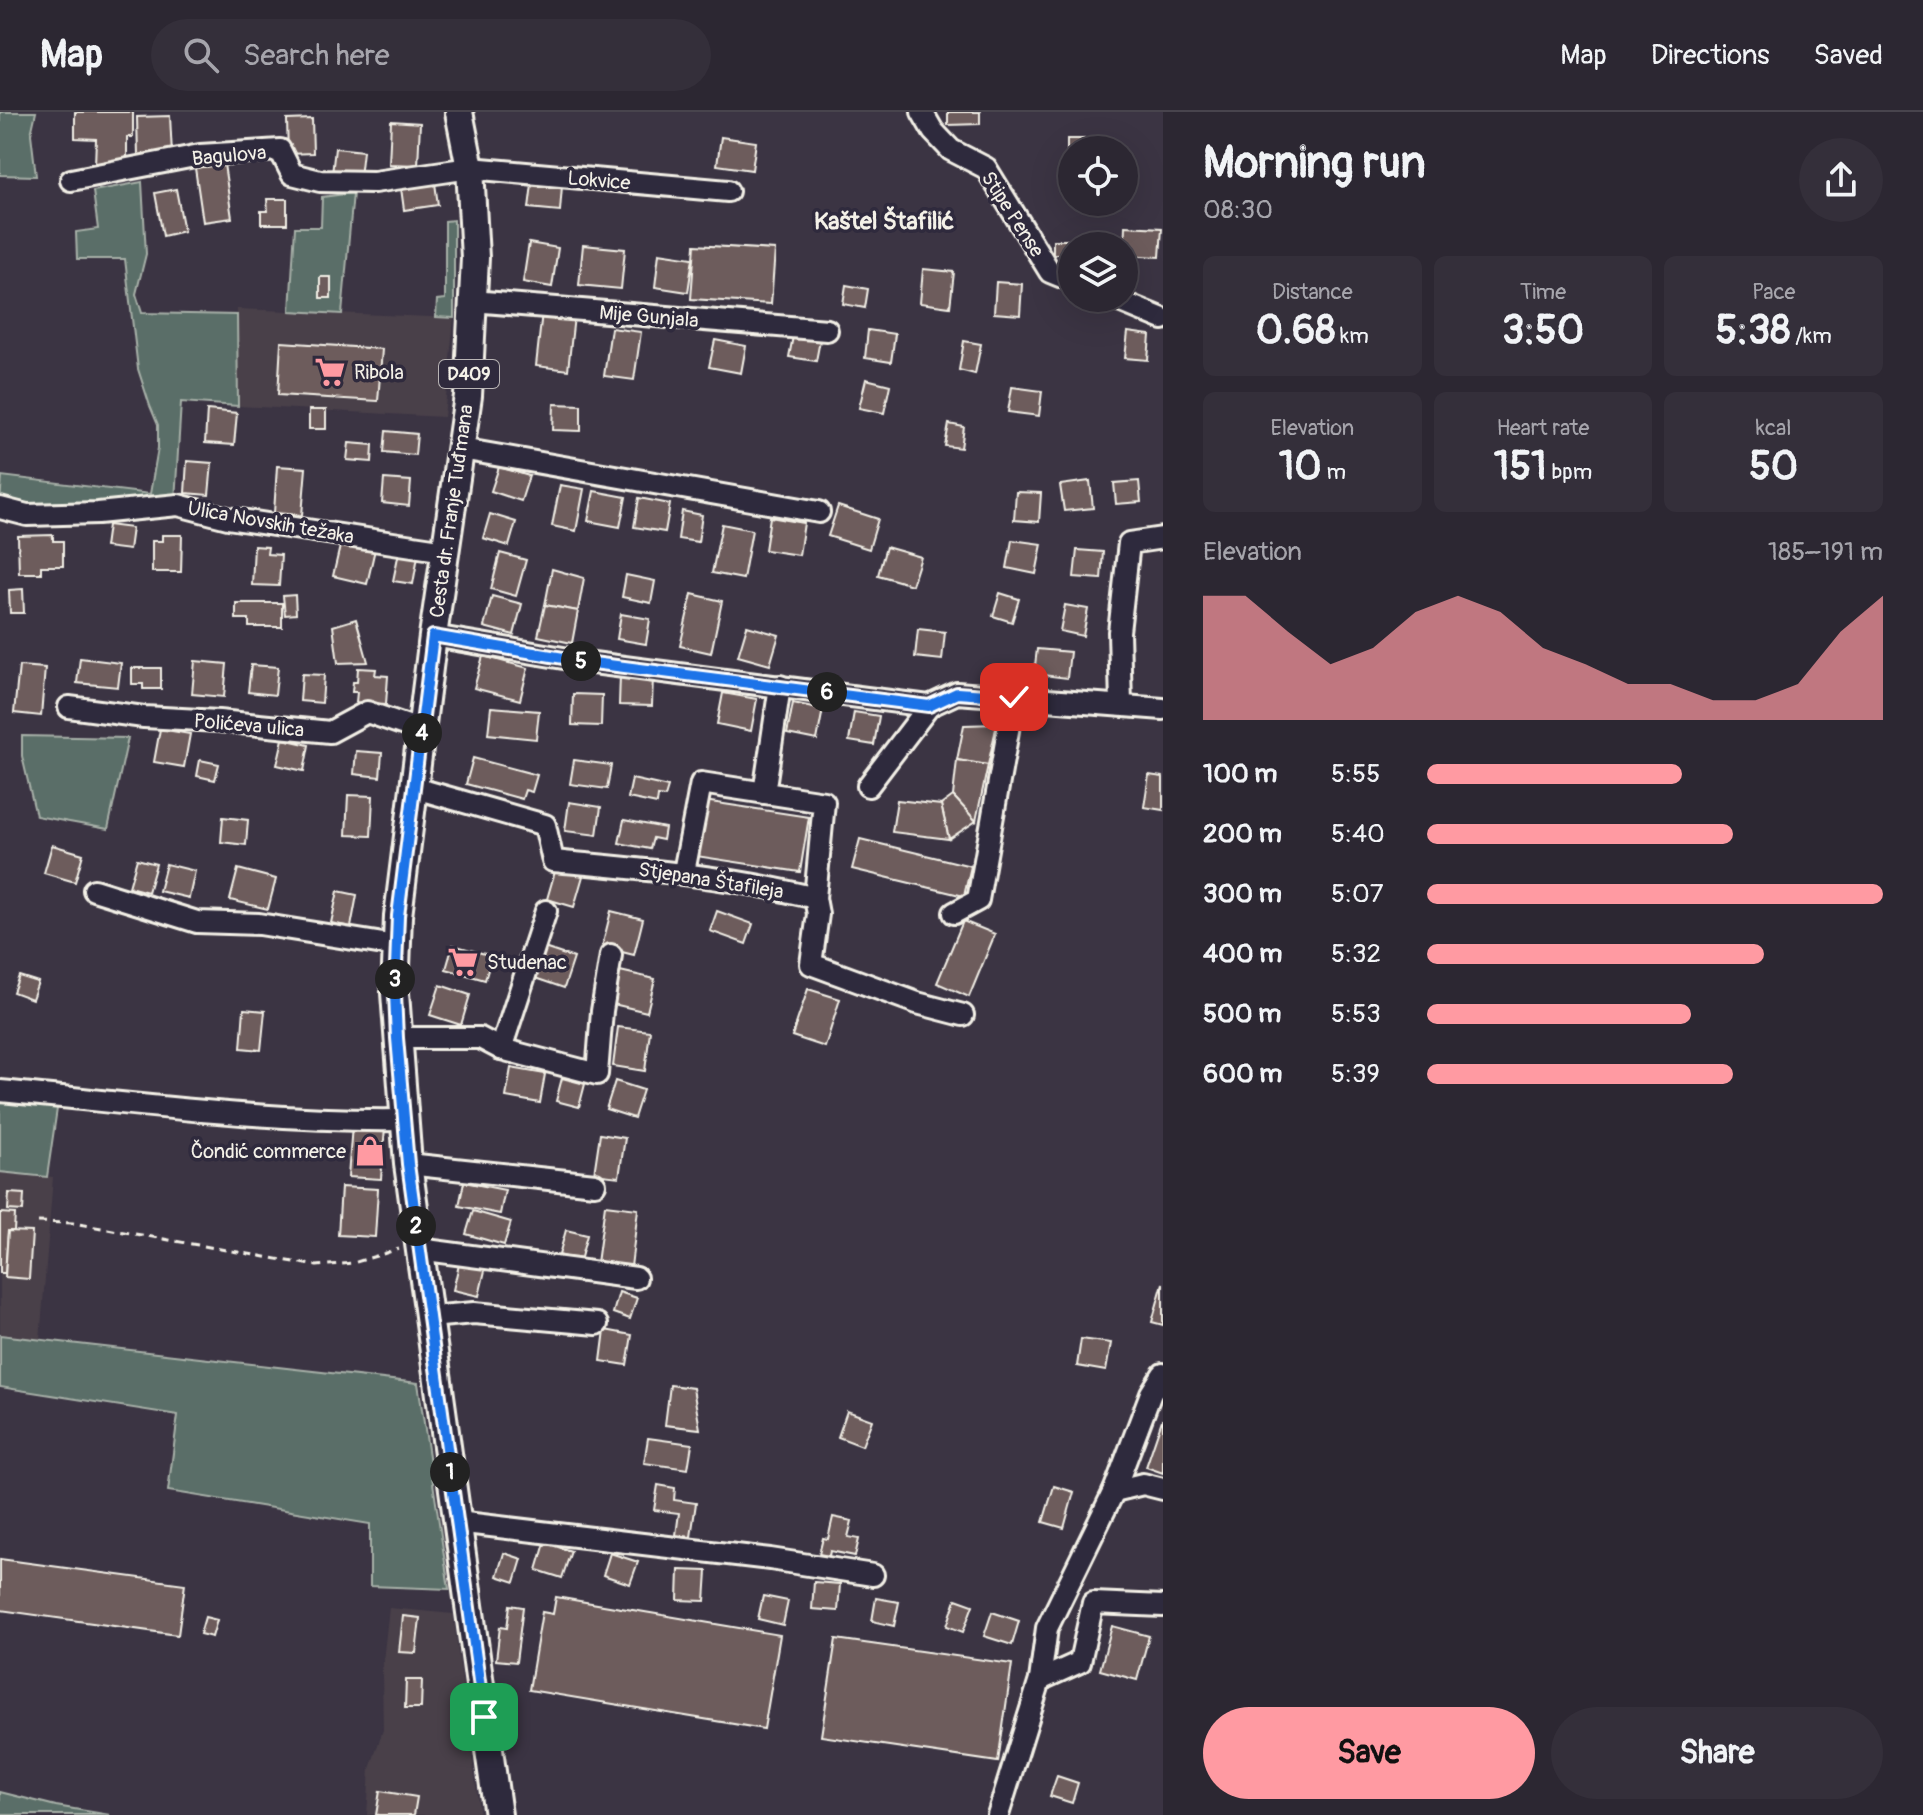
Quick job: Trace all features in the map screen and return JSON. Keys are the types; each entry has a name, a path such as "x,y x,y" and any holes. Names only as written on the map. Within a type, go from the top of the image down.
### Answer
{"main road":[{"name":"Cesta dr. Franje Tuđmana","path":"459,112 470,168 475,258 468,396 433,636 396,946 397,1038 402,1120 498,1815"}],"street":[{"name":"Stipe Pense","path":"922,112 933,131 951,150 986,168 1050,272 1058,275"},
{"name":"Bagulova","path":"71,180 200,155 280,150 292,174 320,181 374,182 470,168"},
{"name":"Lokvice","path":"470,168 728,191"},
{"name":"Mije Gunjala","path":"472,301 827,330"},
{"path":"1138,309 1163,319"},
{"path":"461,449 819,512"},
{"name":"Ulica Novskih težaka","path":"0,508 27,515 98,513 178,505 228,518 446,551"},
{"path":"1121,704 1119,632 1129,543 1163,538"},
{"path":"433,636 593,663 929,706"},
{"path":"764,793 780,686"},
{"path":"868,786 929,706 957,693 1163,709"},
{"path":"954,913 978,900 1014,697"},
{"name":"Polićeva ulica","path":"69,707 144,717 330,732 367,712 422,731"},
{"path":"684,872 701,783 824,802 815,898 818,914 811,964 917,1003 963,1015"},
{"name":"Stjepana Štafileja","path":"415,788 545,825 553,861 684,872 763,885 815,898"},
{"path":"94,890 197,922 259,924 396,946"},
{"path":"501,1049 546,911"},
{"path":"397,1038 480,1038 501,1049 597,1074 611,955"},
{"path":"0,1091 132,1105 402,1120"},
{"path":"408,1164 595,1184"},
{"path":"419,1246 636,1278"},
{"path":"429,1317 474,1313 597,1324"},
{"path":"998,1815 1040,1680 1047,1628 1114,1491 1151,1393 1163,1374"},
{"path":"1114,1491 1143,1484 1163,1489"},
{"path":"457,1522 770,1559 873,1575"},
{"path":"1040,1680 1080,1662 1093,1603 1163,1606"}],"path":[{"path":"38,1222 73,1223 317,1266 353,1263 419,1246"}],"shaded area":[{"path":"237,309 454,318 444,417 238,406"},
{"path":"0,1172 53,1177 40,1340 0,1335"},
{"path":"389,1608 453,1614 480,1815 367,1815 370,1769 383,1730 382,1670"}],"green space":[{"path":"0,112 36,112 31,134 36,176 0,175"},
{"path":"142,182 146,254 136,294 142,313 237,315 238,406 181,402 175,501 26,510 0,504 2,476 150,494 158,448 158,425 138,369 125,259 77,259 76,232 98,229 93,191"},
{"path":"353,193 342,314 290,311 295,227 321,227 322,197"},
{"path":"454,220 454,318 436,317 437,300 445,299 445,221"},
{"path":"22,736 128,738 108,829 36,816 22,756"},
{"path":"0,1097 58,1102 47,1177 0,1172"},
{"path":"0,1335 418,1383 449,1589 370,1586 370,1524 168,1491 178,1415 0,1387"},
{"path":"0,1792 56,1806 110,1815 0,1815"}],"building":[{"path":"75,112 133,112 133,137 127,137 127,165 95,165 96,139 75,138"},
{"path":"948,112 980,112 980,124 948,125"},
{"path":"170,116 172,154 138,155 137,117"},
{"path":"312,119 313,153 288,154 287,120"},
{"path":"391,121 420,123 418,165 389,164"},
{"path":"721,137 756,142 752,170 717,165"},
{"path":"335,148 363,151 360,177 332,174"},
{"path":"224,164 232,218 203,222 195,168"},
{"path":"435,183 438,205 404,210 401,188"},
{"path":"532,184 562,186 560,211 529,208"},
{"path":"176,189 184,231 163,236 155,193"},
{"path":"267,199 287,199 287,224 261,224 261,211 268,211"},
{"path":"1125,226 1162,228 1160,257 1138,256 1138,232 1125,232"},
{"path":"1053,240 1058,240 1058,254 1053,254"},
{"path":"529,243 558,248 552,287 523,282"},
{"path":"583,245 625,249 621,289 579,285"},
{"path":"695,245 775,250 771,304 691,299"},
{"path":"659,253 693,258 688,292 655,287"},
{"path":"923,269 954,272 950,307 920,303"},
{"path":"320,277 331,277 331,298 320,298"},
{"path":"996,282 1022,284 1020,315 994,313"},
{"path":"846,285 868,289 865,308 843,304"},
{"path":"542,312 574,316 568,370 536,366"},
{"path":"611,328 641,332 634,380 604,376"},
{"path":"868,330 895,334 891,362 865,358"},
{"path":"1128,332 1150,335 1148,360 1125,358"},
{"path":"793,336 820,340 816,361 789,357"},
{"path":"715,340 746,346 741,373 709,367"},
{"path":"964,341 981,344 975,374 959,370"},
{"name":"Ribola","path":"281,342 382,349 378,401 278,395"},
{"path":"866,379 890,385 884,413 859,408"},
{"path":"1012,387 1042,391 1039,416 1008,412"},
{"path":"554,404 581,405 581,431 553,430"},
{"path":"207,410 237,413 234,445 205,443"},
{"path":"309,410 326,410 326,429 309,429"},
{"path":"949,424 964,427 961,448 945,446"},
{"path":"386,431 417,434 415,455 384,452"},
{"path":"349,443 373,445 372,462 347,460"},
{"path":"187,461 212,463 209,495 185,493"},
{"path":"277,466 306,468 302,515 274,513"},
{"path":"499,467 529,476 521,501 491,491"},
{"path":"384,479 411,481 409,506 382,503"},
{"path":"1090,481 1093,508 1064,511 1060,485"},
{"path":"1139,481 1141,502 1116,504 1114,483"},
{"path":"560,485 584,489 576,531 552,526"},
{"path":"594,491 626,497 620,527 588,521"},
{"path":"1016,492 1041,493 1039,522 1014,520"},
{"path":"639,498 670,504 665,532 634,527"},
{"path":"838,506 878,519 869,549 828,536"},
{"path":"682,511 702,515 698,542 678,539"},
{"path":"490,514 516,522 509,546 483,538"},
{"path":"770,517 804,523 799,555 765,550"},
{"path":"722,524 752,530 743,579 712,573"},
{"path":"108,525 132,528 129,550 105,547"},
{"path":"53,535 53,541 63,541 63,566 41,566 41,573 19,573 18,536"},
{"path":"162,535 182,535 181,572 152,572 152,541 162,541"},
{"path":"1012,540 1042,544 1036,574 1007,568"},
{"path":"341,542 375,549 367,584 333,576"},
{"path":"254,546 268,547 267,554 281,555 279,586 252,585"},
{"path":"400,547 419,550 413,584 393,581"},
{"path":"886,547 921,557 912,585 878,575"},
{"path":"1077,550 1103,552 1101,579 1074,577"},
{"path":"500,553 526,560 516,596 491,589"},
{"path":"552,569 584,578 578,611 545,605"},
{"path":"626,575 655,581 651,603 622,597"},
{"path":"23,589 24,613 10,613 9,590"},
{"path":"1000,593 1019,599 1012,622 993,616"},
{"path":"692,594 722,601 711,653 680,646"},
{"path":"295,595 296,614 285,615 283,596"},
{"path":"492,596 522,604 514,635 484,627"},
{"path":"236,603 282,603 282,627 249,627 249,619 236,619"},
{"path":"545,605 578,611 572,643 538,636"},
{"path":"1065,605 1088,609 1083,636 1060,631"},
{"path":"621,614 650,619 646,644 617,639"},
{"path":"356,619 368,662 338,663 333,626"},
{"path":"747,626 779,635 770,665 738,656"},
{"path":"918,629 945,632 942,660 915,657"},
{"path":"1037,649 1070,652 1067,678 1034,674"},
{"path":"483,656 528,668 520,700 474,688"},
{"path":"80,658 121,663 118,687 77,683"},
{"path":"195,661 227,664 224,697 192,694"},
{"path":"251,665 278,667 275,695 248,692"},
{"path":"19,666 45,668 41,716 14,713"},
{"path":"132,668 161,668 161,689 143,689 143,684 132,684"},
{"path":"358,668 376,669 375,675 388,676 386,704 356,702 357,692 352,692 353,682 357,682"},
{"path":"302,674 324,675 322,703 300,701"},
{"path":"620,675 653,676 652,706 619,705"},
{"path":"723,693 757,699 751,731 717,724"},
{"path":"573,694 602,695 601,726 572,725"},
{"path":"793,703 823,709 817,740 787,734"},
{"path":"491,707 539,711 536,739 488,734"},
{"path":"854,712 879,716 874,745 849,741"},
{"path":"997,724 988,765 957,760 964,725"},
{"path":"160,729 190,734 184,767 154,762"},
{"path":"283,739 309,745 304,771 277,765"},
{"path":"356,751 382,753 380,777 354,774"},
{"path":"473,758 537,775 532,792 525,790 522,799 466,784"},
{"path":"200,760 219,764 215,780 197,776"},
{"path":"574,760 611,765 607,789 570,784"},
{"path":"957,760 988,765 976,821 953,796"},
{"path":"1149,775 1163,777 1163,810 1144,807"},
{"path":"632,779 668,787 665,797 658,796 657,804 628,798"},
{"path":"348,795 373,796 371,836 346,835"},
{"path":"953,796 976,821 949,839 941,805"},
{"path":"897,800 941,805 949,839 892,832"},
{"path":"704,801 809,817 800,872 696,856"},
{"path":"569,802 601,807 597,835 565,831"},
{"path":"223,817 248,820 246,845 221,842"},
{"path":"624,820 665,828 663,840 653,838 650,849 619,843"},
{"path":"860,839 971,866 964,896 852,869"},
{"path":"52,845 83,854 75,882 44,873"},
{"path":"137,859 156,864 148,892 129,887"},
{"path":"166,864 195,871 189,898 159,891"},
{"path":"556,868 583,876 574,907 547,899"},
{"path":"238,869 276,879 268,909 230,900"},
{"path":"338,891 357,895 351,927 331,923"},
{"path":"611,911 643,919 634,955 602,947"},
{"path":"717,911 753,924 746,944 710,931"},
{"path":"963,921 995,934 969,997 937,983"},
{"path":"453,945 492,956 485,980 446,969"},
{"path":"541,947 574,958 564,988 532,977"},
{"path":"620,971 655,979 647,1012 613,1004"},
{"path":"19,976 38,982 32,999 13,992"},
{"path":"440,985 470,995 461,1025 430,1015"},
{"path":"808,989 840,999 825,1047 792,1036"},
{"path":"244,1009 265,1011 261,1050 241,1048"},
{"path":"618,1027 650,1031 645,1071 613,1066"},
{"path":"511,1068 545,1074 540,1103 506,1097"},
{"path":"562,1078 585,1084 579,1107 556,1101"},
{"path":"615,1081 643,1090 634,1118 606,1109"},
{"path":"352,1125 385,1127 381,1179 348,1177"},
{"path":"600,1134 625,1138 619,1177 594,1174"},
{"path":"464,1182 505,1190 500,1214 459,1206"},
{"path":"341,1187 378,1189 375,1237 338,1235"},
{"path":"9,1193 24,1194 23,1211 8,1210"},
{"path":"605,1205 638,1209 631,1267 597,1263"},
{"path":"473,1211 511,1222 504,1245 466,1234"},
{"path":"0,1213 15,1214 14,1231 8,1231 5,1273 0,1273"},
{"path":"566,1230 587,1235 580,1261 559,1255"},
{"path":"8,1231 32,1232 29,1279 5,1277"},
{"path":"461,1256 487,1262 479,1296 453,1290"},
{"path":"1163,1283 1163,1325 1152,1322"},
{"path":"619,1292 637,1298 630,1319 613,1313"},
{"path":"605,1330 632,1335 627,1365 601,1361"},
{"path":"1081,1339 1111,1343 1106,1371 1077,1366"},
{"path":"670,1385 693,1388 700,1429 665,1425"},
{"path":"847,1411 872,1420 862,1446 838,1437"},
{"path":"1163,1420 1163,1473 1146,1467"},
{"path":"648,1438 692,1444 688,1469 644,1463"},
{"path":"658,1485 675,1488 674,1500 696,1503 691,1537 676,1535 679,1513 654,1510"},
{"path":"1054,1486 1074,1492 1064,1528 1043,1522"},
{"path":"833,1517 852,1521 848,1537 859,1539 855,1556 830,1551 829,1556 819,1554 823,1538 828,1539"},
{"path":"545,1543 571,1551 562,1578 537,1570"},
{"path":"504,1553 522,1559 515,1582 497,1576"},
{"path":"610,1553 638,1562 630,1584 603,1575"},
{"path":"0,1559 185,1584 178,1635 0,1610"},
{"path":"679,1570 707,1571 705,1601 678,1600"},
{"path":"814,1582 840,1584 838,1611 812,1609"},
{"path":"763,1596 788,1601 783,1625 758,1619"},
{"path":"556,1597 780,1635 764,1729 529,1690 542,1612 553,1614"},
{"path":"876,1598 899,1602 894,1626 872,1621"},
{"path":"956,1599 973,1605 963,1632 947,1626"},
{"path":"510,1605 523,1607 516,1662 496,1660 500,1627 507,1628"},
{"path":"992,1612 1019,1621 1012,1645 984,1636"},
{"path":"403,1616 420,1618 416,1653 399,1652"},
{"path":"205,1617 217,1620 212,1637 200,1634"},
{"path":"1112,1626 1149,1636 1137,1680 1100,1670"},
{"path":"836,1639 1012,1664 998,1762 821,1736"},
{"path":"406,1680 422,1680 421,1708 405,1708"},
{"path":"1057,1776 1078,1783 1072,1803 1050,1796"},
{"path":"380,1791 417,1797 414,1815 376,1815"}],"place":[{"name":"Ribola","path":"330,372"},
{"name":"Studenac","path":"463,962"},
{"name":"Čondić commerce","path":"370,1151"}],"district":[{"name":"Kaštel Štafilić","path":"884,221"}],"route":[{"path":"484,1717 402,1120 397,1038 398,916 433,636 593,663 929,706 957,693 1014,697"}]}
